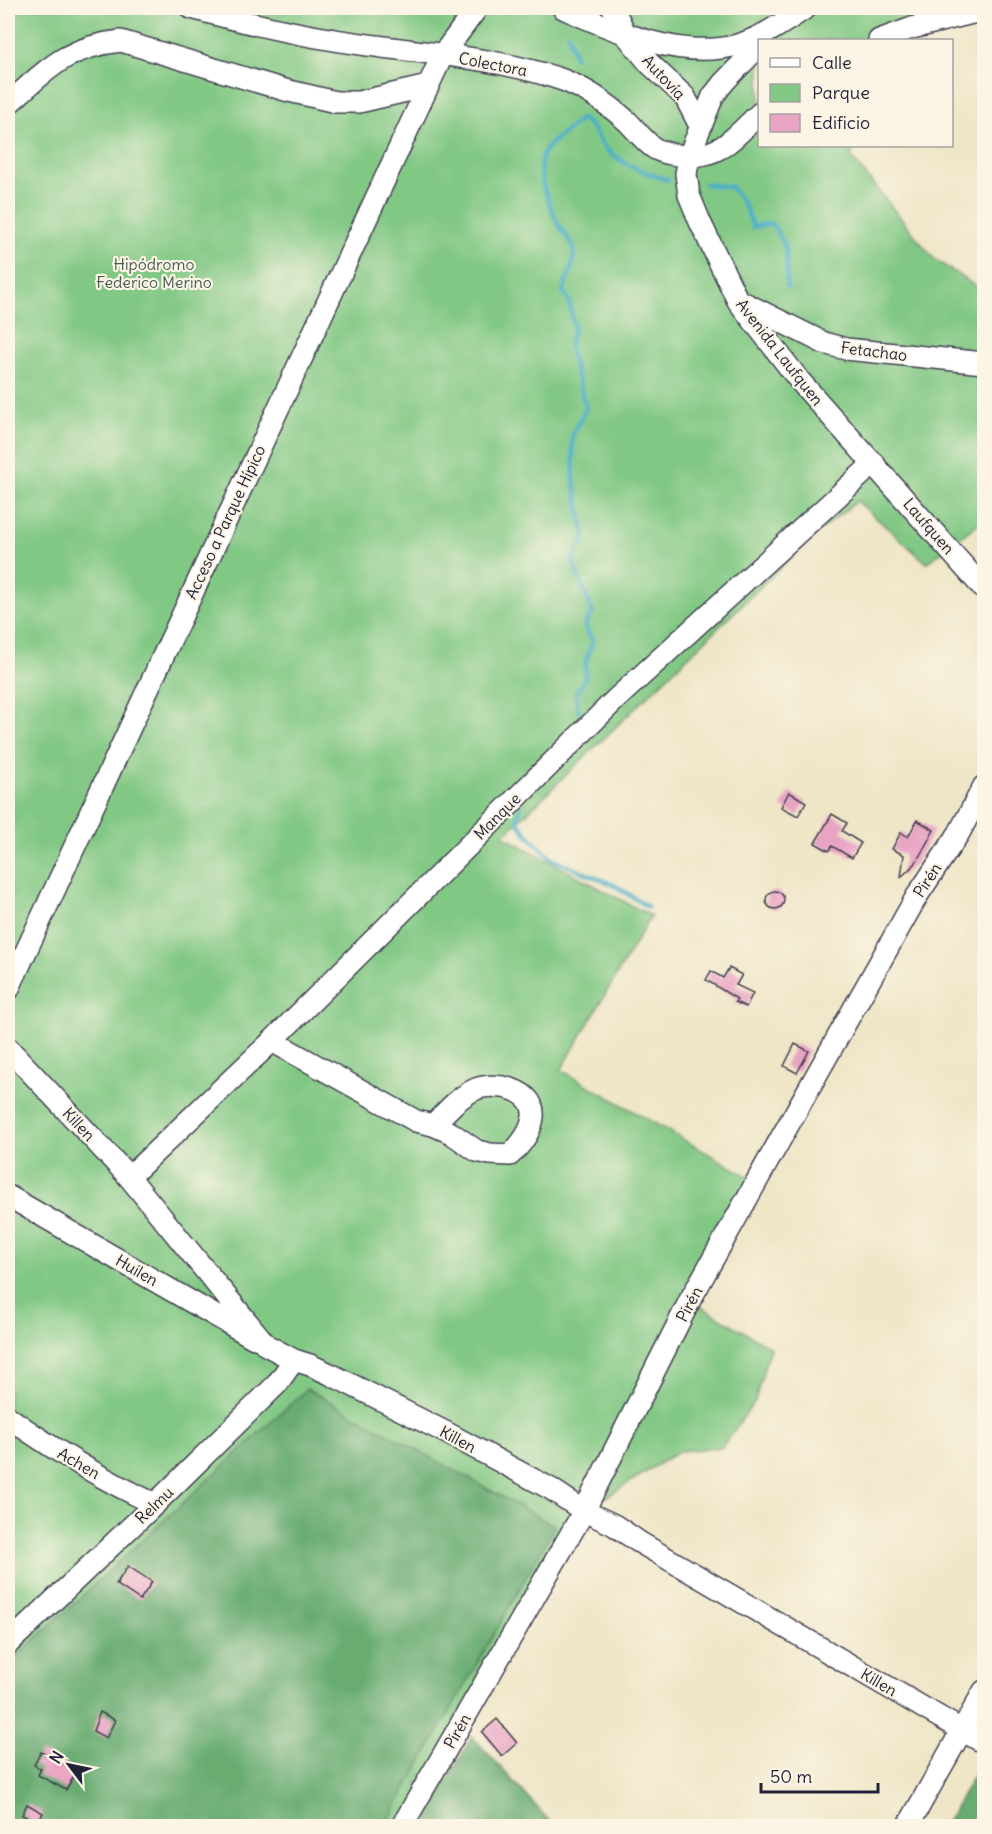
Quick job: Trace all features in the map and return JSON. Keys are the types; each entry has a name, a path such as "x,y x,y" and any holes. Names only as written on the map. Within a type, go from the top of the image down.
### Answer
{"street":[{"name":"Colectora","path":"191,8 320,38 472,57 520,68 581,88 620,115 654,148 664,152 689,156 714,152 725,147 758,113"},
{"name":"Acceso a Parque Hípico","path":"8,990 443,54 477,8"},
{"name":"Autovía","path":"563,8 626,35 660,44 706,49 735,46 770,34 806,8"},
{"name":"Autovía","path":"613,8 626,35 649,63 684,97 700,126"},
{"path":"770,34 790,8"},
{"path":"882,39 912,28 984,10"},
{"path":"8,104 53,65 73,52 102,43 122,40 285,90 336,102 359,102 428,86"},
{"name":"Autovía","path":"700,126 713,96 758,46"},
{"name":"Avenida Laufquen","path":"700,126 689,156 686,174 689,195 715,257 738,301 799,380 874,463"},
{"name":"Fetachao","path":"738,301 824,343 846,349 984,363"},
{"name":"Laufquen","path":"874,463 984,589"},
{"name":"Manque","path":"129,1177 272,1041 616,699 874,463"},
{"name":"Pirén","path":"402,1827 584,1511 690,1300 917,896 959,833 984,786"},
{"path":"272,1041 416,1121 434,1125"},
{"name":"Killen","path":"8,1048 129,1177 266,1345 294,1360 330,1374 447,1433 551,1489 584,1511 614,1525 639,1542 984,1743"},
{"name":"Huilen","path":"8,1196 266,1345"},
{"name":"Relmu","path":"10,1637 155,1504 277,1384 294,1360"},
{"name":"Achen","path":"8,1417 58,1450 124,1489 155,1504"},
{"path":"908,1827 984,1691"}],"green space":[{"name":"Hipódromo Federico Merino","path":"8,8 933,8 916,39 758,39 758,147 855,147 851,157 934,259 984,292 984,519 927,563 857,501 814,535 503,836 651,916 561,1070 758,1182 690,1300 770,1347 755,1401 722,1447 679,1451 584,1511 402,1826 8,1826"},
{"path":"307,1389 555,1526 385,1826 8,1826 8,1664"},
{"path":"472,1736 554,1826 422,1826"},
{"path":"980,1764 984,1767 984,1826 945,1826"}],"building":[{"path":"789,792 806,802 798,816 781,807"},
{"path":"832,814 847,823 842,831 861,843 852,858 832,846 829,851 815,843"},
{"path":"917,820 934,830 915,864 901,877 904,855 892,849 901,832 908,837"},
{"path":"775,891 781,894 784,900 781,906 775,909 769,906 766,900 769,894"},
{"path":"729,968 742,975 736,985 753,993 746,1007 735,1002 737,999 706,980 711,971 723,978"},
{"path":"795,1044 809,1051 797,1073 784,1066"},
{"path":"128,1566 152,1582 140,1600 116,1584"},
{"path":"100,1712 115,1720 106,1738 93,1731"},
{"path":"497,1719 517,1743 502,1756 482,1732"},
{"path":"41,1752 77,1770 66,1790 38,1775 41,1769 34,1765"},
{"path":"27,1804 43,1813 38,1823 22,1815"}],"waterway":[{"path":"568,34 575,57"},
{"path":"583,721 584,718 578,711 576,693 585,678 586,660 593,640 585,628 586,622 593,613 572,561 585,538 574,481 572,436 586,408 569,347 574,327 569,301 563,291 573,263 574,251 560,227 544,188 541,177 542,157 546,149 580,119 589,124 604,147 622,161 668,180"},
{"path":"705,184 731,187 744,204 753,227 771,223 784,247 787,287"},
{"path":"521,805 519,824 545,853 554,860 614,885 648,907"}]}
